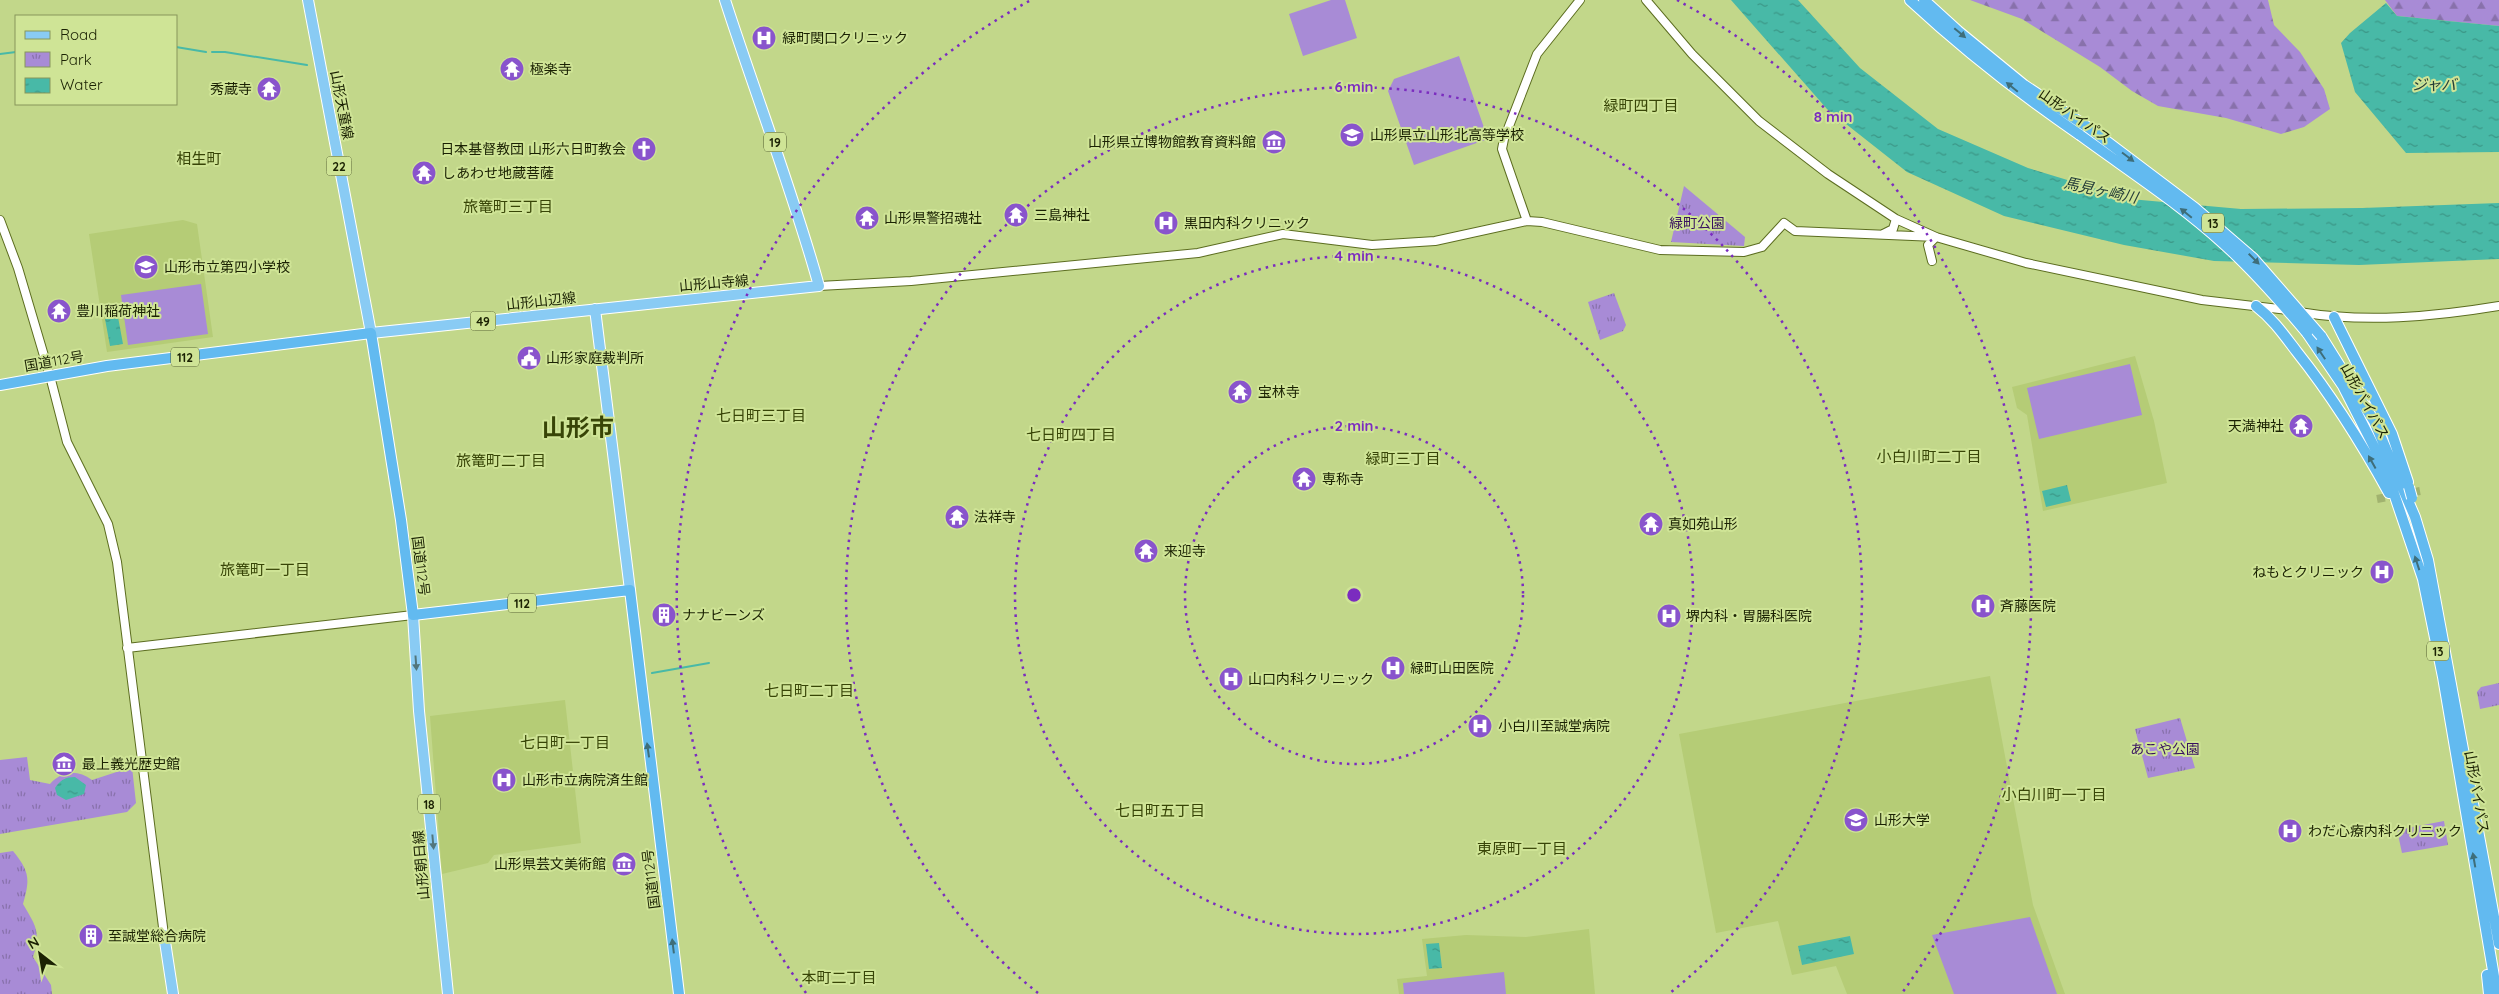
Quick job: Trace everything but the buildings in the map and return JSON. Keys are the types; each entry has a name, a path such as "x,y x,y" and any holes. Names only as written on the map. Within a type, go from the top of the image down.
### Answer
{"highway":[{"name":"山形バイパス","path":"1910,0 1954,41 2021,94 2085,132 2195,208 2253,258 2321,336 2374,421 2415,517 2428,560 2499,944"},
{"name":"山形バイパス","path":"1924,0 1958,31 2024,85 2223,243 2265,283 2307,332 2343,386 2386,470 2423,579 2439,659 2497,994"},
{"path":"2256,306 2269,316 2316,377 2370,457 2404,521"},
{"path":"2334,317 2392,434 2426,543 2428,560"},
{"name":"国道112号","path":"0,385 107,366 371,333 401,520 413,614 630,590 646,736 679,994"},
{"path":"2477,878 2489,994"}],"main road":[{"name":"山形天童線","path":"308,0 371,333"},
{"name":"19","path":"725,0 750,79 764,112 799,212 819,286"},
{"name":"山形山寺線","path":"595,309 819,286"},
{"name":"山形山辺線","path":"371,333 595,309"},
{"path":"595,309 630,590"},
{"name":"山形朝日線","path":"413,614 420,720 448,994"},
{"path":"164,935 173,994"}],"street":[{"path":"1527,222 1502,149 1504,139 1537,54 1580,0"},
{"path":"1646,0 1692,54 1758,121 1828,174 1896,219 1936,237 2026,263 2202,300 2334,317 2410,317 2499,306"},
{"path":"1883,234 1894,229 1896,219"},
{"path":"0,220 18,268 50,376 67,442 108,524 117,562 164,935"},
{"path":"819,286 911,281 1198,253 1283,234 1372,245 1435,241 1527,222 1542,222 1660,250 1744,252 1762,247 1784,223 1795,231 1936,237"},
{"path":"1932,261 1928,245 1936,237"},
{"path":"127,648 413,614"}],"shaded area":[{"path":"183,220 197,224 213,337 107,352 89,234"},
{"path":"2135,356 2154,421 2167,483 2043,511 2027,415 2017,408 2012,387"},
{"name":"山形大学","path":"1990,676 2033,905 2065,994 1847,994 1836,966 1792,975 1778,921 1716,933 1679,734"},
{"name":"山形市立病院済生館","path":"565,700 581,843 494,855 488,863 442,874 430,716"},
{"path":"1589,929 1595,994 1399,994 1397,979 1427,976 1422,939 1466,935 1526,937"}],"green space":[{"path":"1331,0 1345,0 1357,38 1303,56 1289,14"},
{"path":"1970,0 2268,0 2274,25 2300,52 2324,89 2330,109 2304,127 2281,134 2226,118 2158,106 2132,91 2100,67 2022,19"},
{"path":"2385,0 2499,0 2499,26 2397,16"},
{"path":"1459,56 1488,139 1414,165 1388,91 1394,79"},
{"name":"緑町公園","path":"1684,186 1745,237 1744,246 1671,242"},
{"path":"201,284 208,334 128,345 121,295"},
{"path":"1614,293 1626,325 1623,331 1600,340 1588,302"},
{"path":"2130,364 2142,415 2039,439 2027,388"},
{"path":"2499,683 2499,705 2480,709 2477,692 2481,687"},
{"name":"あこや公園","path":"2180,718 2195,768 2148,778 2135,729"},
{"path":"27,757 30,780 50,784 65,774 81,774 92,780 132,767 136,803 127,812 0,834 0,760"},
{"path":"2444,821 2448,845 2402,853 2397,830"},
{"path":"13,851 23,865 27,876 27,888 23,904 36,929 37,941 33,957 51,985 52,994 0,994 0,853"},
{"path":"2030,917 2057,994 1954,994 1932,935"},
{"path":"1504,972 1506,994 1404,994 1403,983"}],"water":[{"path":"1731,0 1798,0 1860,68 1938,129 2028,168 2130,199 2241,209 2362,208 2499,203 2499,259 2359,265 2214,261 2124,245 2004,216 1907,172 1827,109"},
{"name":"ジャバ","path":"2386,3 2397,16 2499,26 2499,152 2406,153 2355,92 2341,43"},
{"path":"118,317 123,344 110,346 105,319"},
{"path":"2067,485 2071,501 2046,507 2042,491"},
{"path":"75,777 86,785 84,794 66,800 57,795 55,788 61,781 66,778"},
{"path":"1850,936 1854,954 1802,965 1798,946"},
{"path":"1439,943 1442,968 1429,969 1426,944"}],"waterway":[{"path":"178,47 206,52"},
{"path":"0,54 15,52"},
{"path":"212,52 225,52 307,65"},
{"path":"652,673 709,663"}],"tunnel":[{"path":"2377,499 2420,491"}],"place":[{"name":"緑町関口クリニック","path":"764,38"},
{"name":"極楽寺","path":"512,69"},
{"name":"秀蔵寺","path":"269,89"},
{"name":"山形県立山形北高等学校","path":"1352,135"},
{"name":"山形県立博物館教育資料館","path":"1274,142"},
{"name":"日本基督教団 山形六日町教会","path":"644,149"},
{"name":"しあわせ地蔵菩薩","path":"424,173"},
{"name":"三島神社","path":"1016,215"},
{"name":"山形県警招魂社","path":"867,218"},
{"name":"黒田内科クリニック","path":"1166,223"},
{"name":"山形市立第四小学校","path":"146,267"},
{"name":"豊川稲荷神社","path":"59,311"},
{"name":"山形家庭裁判所","path":"529,358"},
{"name":"宝林寺","path":"1240,392"},
{"name":"天満神社","path":"2301,426"},
{"name":"専称寺","path":"1304,479"},
{"name":"法祥寺","path":"957,517"},
{"name":"真如苑山形","path":"1651,524"},
{"name":"来迎寺","path":"1146,551"},
{"name":"ねもとクリニック","path":"2382,572"},
{"name":"斉藤医院","path":"1983,606"},
{"name":"ナナビーンズ","path":"664,615"},
{"name":"堺内科・胃腸科医院","path":"1669,616"},
{"name":"緑町山田医院","path":"1393,668"},
{"name":"山口内科クリニック","path":"1231,679"},
{"name":"小白川至誠堂病院","path":"1480,726"},
{"name":"最上義光歴史館","path":"64,764"},
{"name":"山形市立病院済生館","path":"504,780"},
{"name":"山形大学","path":"1856,820"},
{"name":"わだ心療内科クリニック","path":"2290,831"},
{"name":"山形県芸文美術館","path":"624,864"},
{"name":"至誠堂総合病院","path":"91,936"}],"district":[{"name":"緑町四丁目","path":"1641,105"},
{"name":"相生町","path":"199,158"},
{"name":"旅篭町三丁目","path":"508,206"},
{"name":"七日町三丁目","path":"761,415"},
{"name":"山形市","path":"578,427"},
{"name":"七日町四丁目","path":"1071,434"},
{"name":"小白川町二丁目","path":"1929,456"},
{"name":"緑町三丁目","path":"1403,458"},
{"name":"旅篭町二丁目","path":"501,460"},
{"name":"旅篭町一丁目","path":"265,569"},
{"name":"七日町二丁目","path":"809,690"},
{"name":"七日町一丁目","path":"565,742"},
{"name":"小白川町一丁目","path":"2054,794"},
{"name":"七日町五丁目","path":"1160,810"},
{"name":"東原町一丁目","path":"1522,848"},
{"name":"本町二丁目","path":"839,977"}],"water label":[{"name":"馬見ヶ崎川","path":"2101,190"}]}
